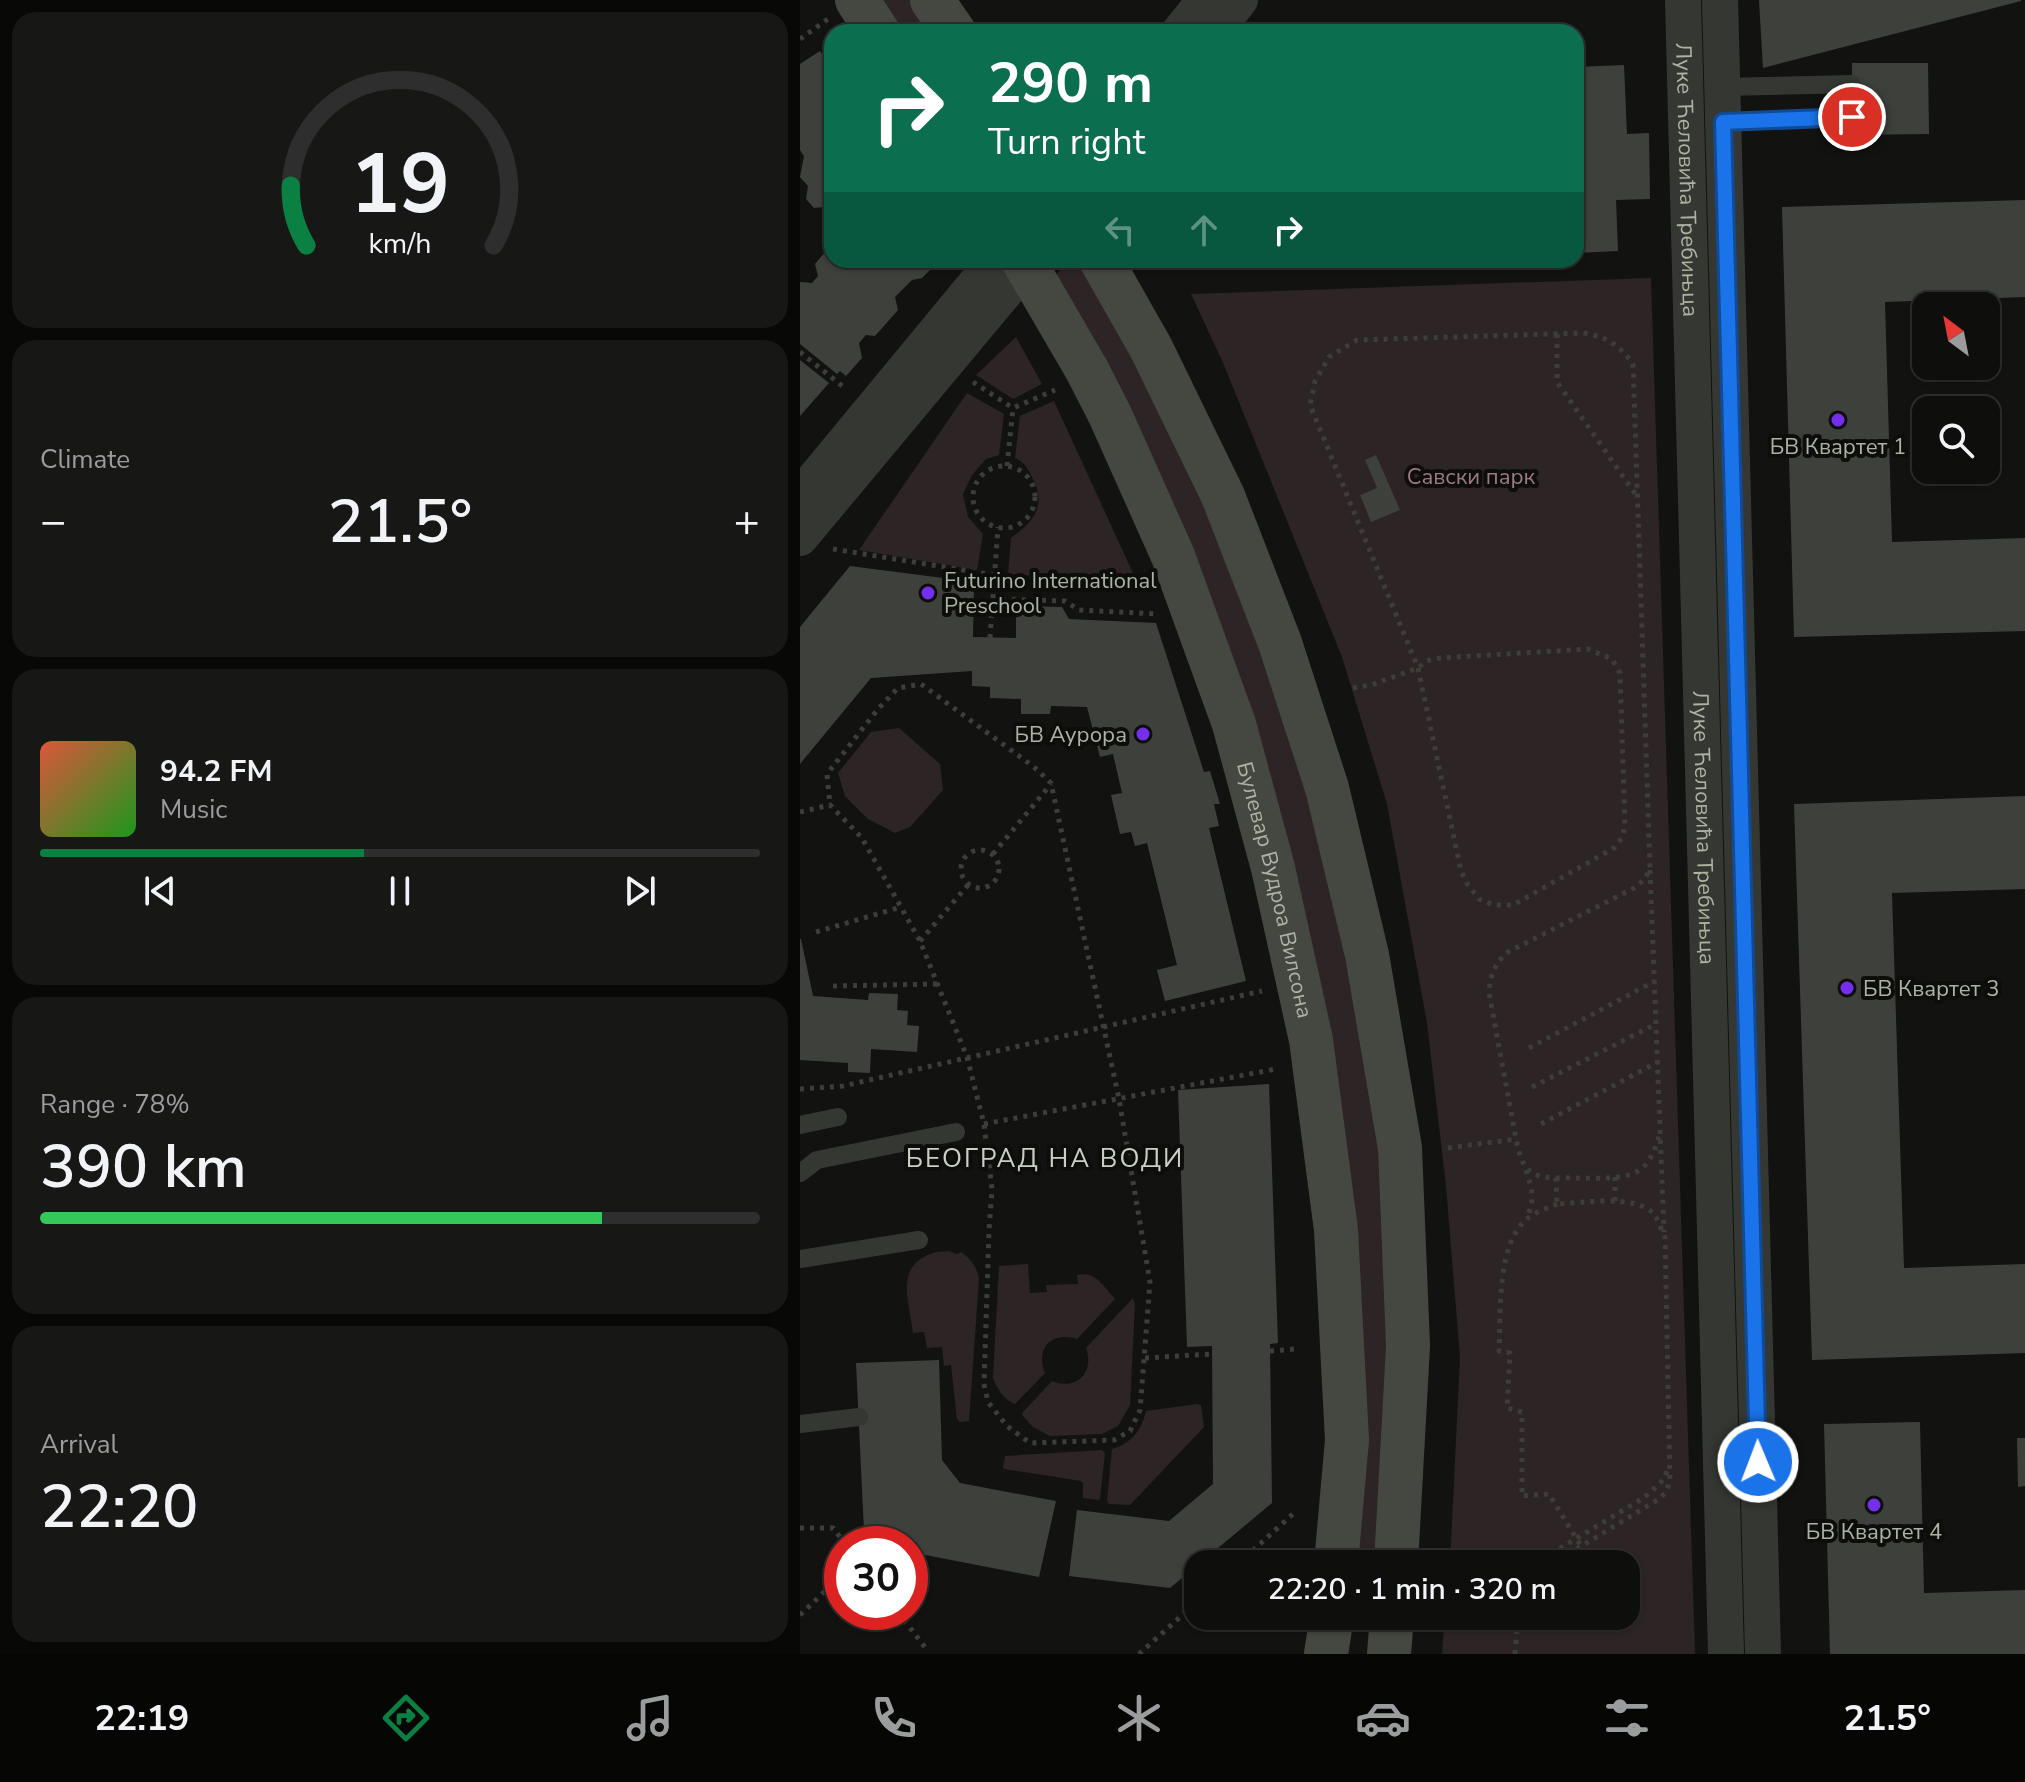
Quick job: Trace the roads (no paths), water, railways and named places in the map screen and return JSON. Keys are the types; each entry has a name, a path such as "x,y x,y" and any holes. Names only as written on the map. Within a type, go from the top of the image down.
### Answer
{"main road":[{"path":"932,0 948,24"},
{"path":"843,9 866,24"},
{"name":"Булевар Вудроа Вилсона","path":"1023,268 1087,370 1173,556 1234,724 1273,868 1311,1040 1336,1230 1347,1440 1337,1550"},
{"path":"1106,268 1151,348 1223,496 1280,643 1327,788 1367,955 1400,1148 1408,1346 1397,1550"},
{"path":"1326,1654 1330,1630"},
{"path":"1389,1654 1391,1630"}],"street":[{"path":"1186,24 1205,0"},
{"path":"1221,24 1240,0"},
{"name":"Луке Ћеловића Требињца","path":"1683,0 1726,1654"},
{"name":"Луке Ћеловића Требињца","path":"1720,0 1763,1654"},
{"path":"800,496 1013,268"},
{"path":"816,544 1015,268"}],"lane":[{"path":"1722,105 1852,84"},
{"path":"1722,105 1852,117"},
{"path":"800,1125 838,1117"},
{"path":"800,1173 817,1160 956,1132"},
{"path":"800,1259 919,1240"},
{"path":"800,1424 859,1417"}],"place":[{"name":"БВ Квартет 1","path":"1838,420"},
{"name":"Futurino International Preschool","path":"928,593"},
{"name":"БВ Аурора","path":"1143,734"},
{"name":"БВ Квартет 3","path":"1847,988"},
{"name":"БВ Квартет 4","path":"1874,1505"}],"district":[{"name":"БЕОГРАД НА ВОДИ","path":"1045,1158"}],"park label":[{"name":"Савски парк","path":"1471,476"}]}
